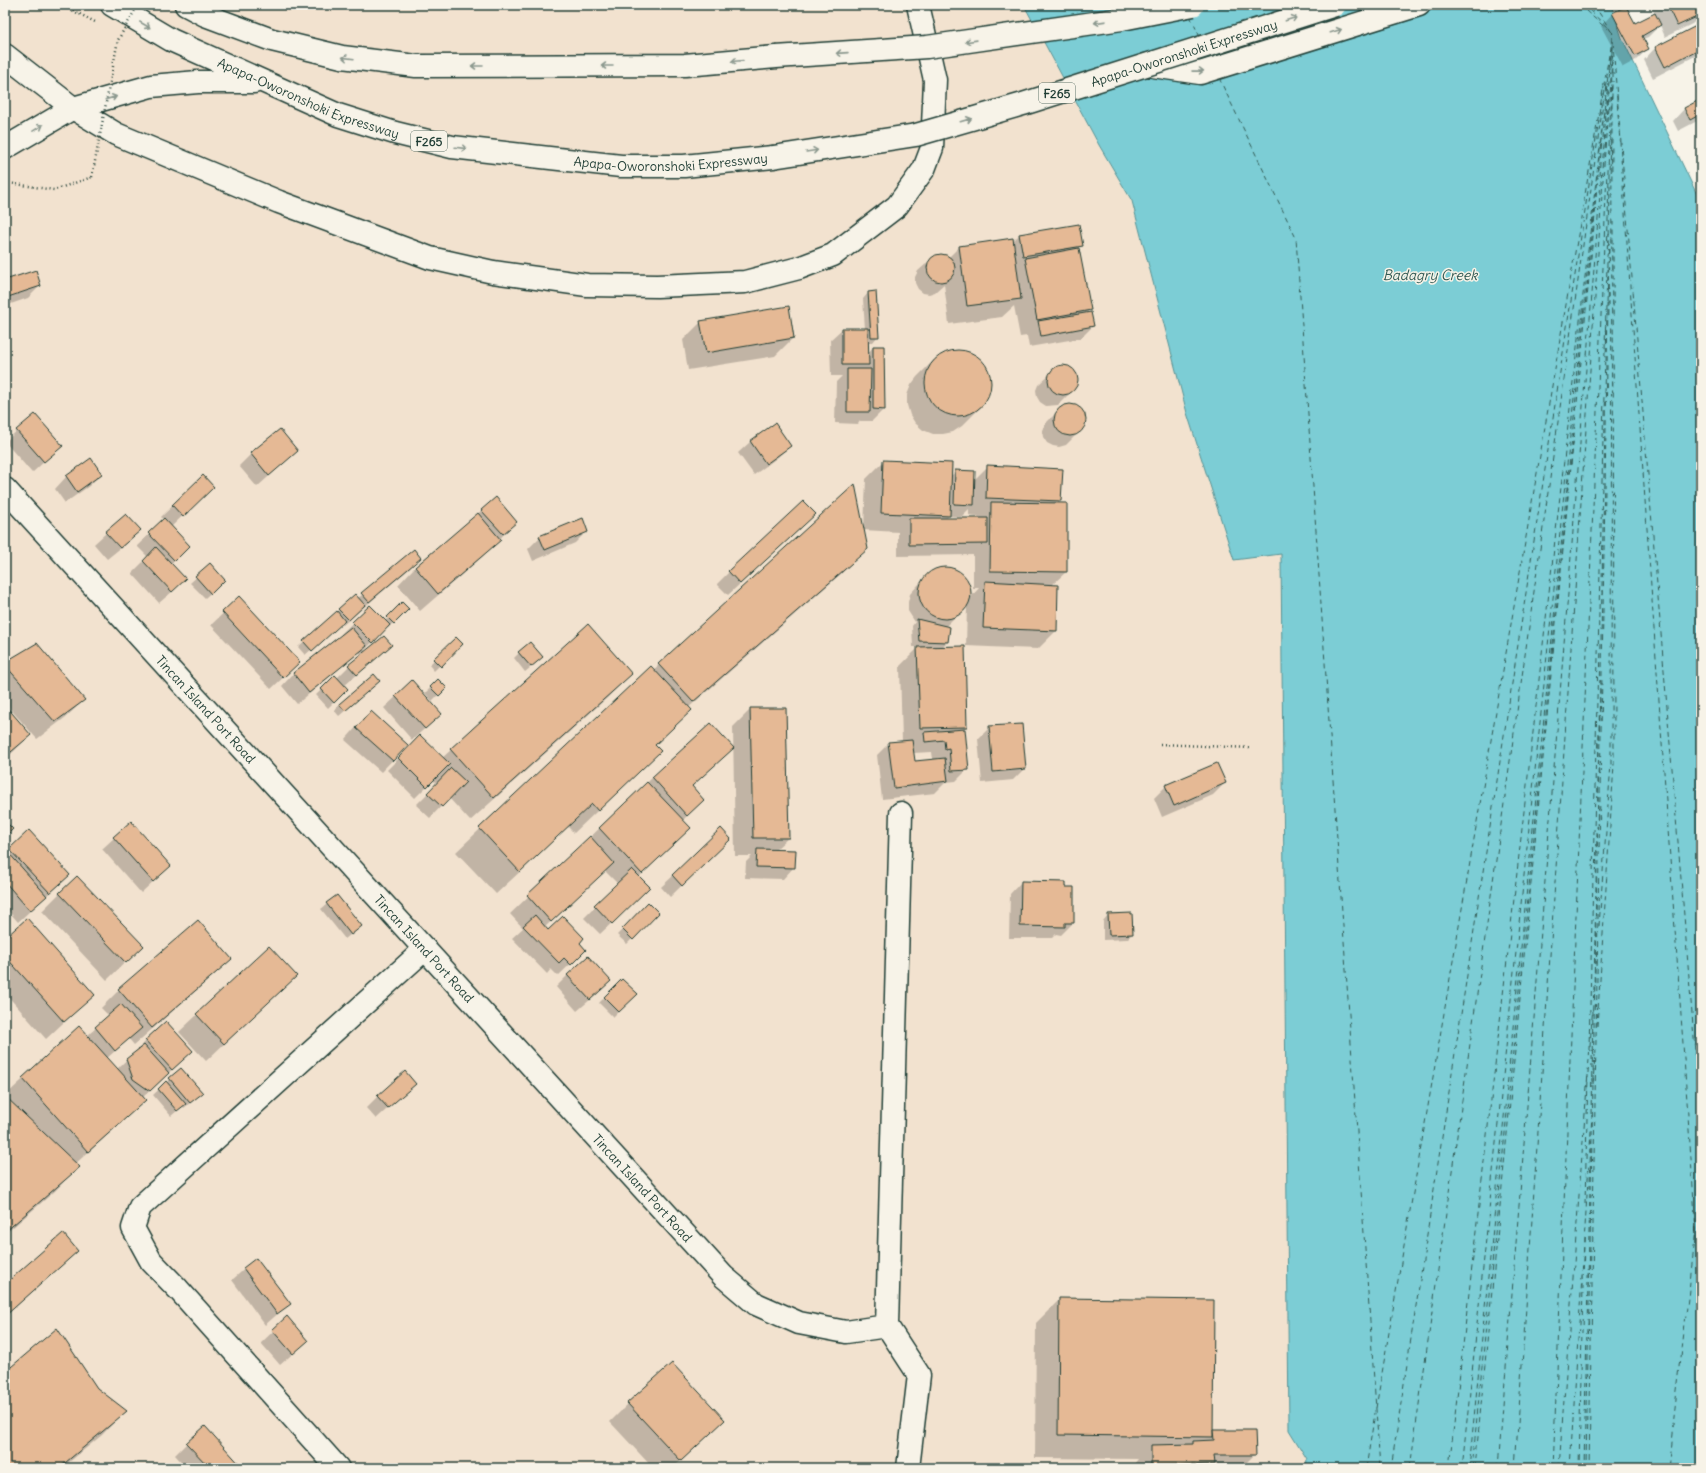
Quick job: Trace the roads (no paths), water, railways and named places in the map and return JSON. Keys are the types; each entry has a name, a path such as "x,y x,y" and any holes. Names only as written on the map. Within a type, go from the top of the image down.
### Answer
{"main road":[{"name":"Apapa-Oworonshoki Expressway","path":"112,5 171,40 338,116 395,133 452,147 621,166 684,166 773,158 916,135 1023,104 1335,5"},
{"path":"186,5 205,15 272,40 342,57 416,66 685,65 776,57 927,47 1122,19 1193,5"},
{"path":"5,55 73,108 116,134 272,199 430,258 493,272 587,285 657,286 745,282 799,268 833,255 897,206 924,169 932,148 935,80 918,5"},
{"path":"1122,19 1145,5"},
{"path":"1146,65 1200,73 1419,5"},
{"path":"5,148 73,108 151,86 198,82 262,82"},
{"name":"Tincan Island Port Road","path":"5,489 723,1276 756,1304 799,1323 846,1332 887,1326"},
{"path":"901,813 887,1326 919,1375 908,1468"},
{"path":"338,1468 178,1289 151,1261 133,1228 140,1207 425,949"}],"water":[{"name":"Badagry Creek","path":"1024,5 1611,5 1622,38 1701,203 1701,1468 1306,1468 1307,1459 1289,1430 1281,554 1234,560 1187,413 1132,201 1099,145"}]}
